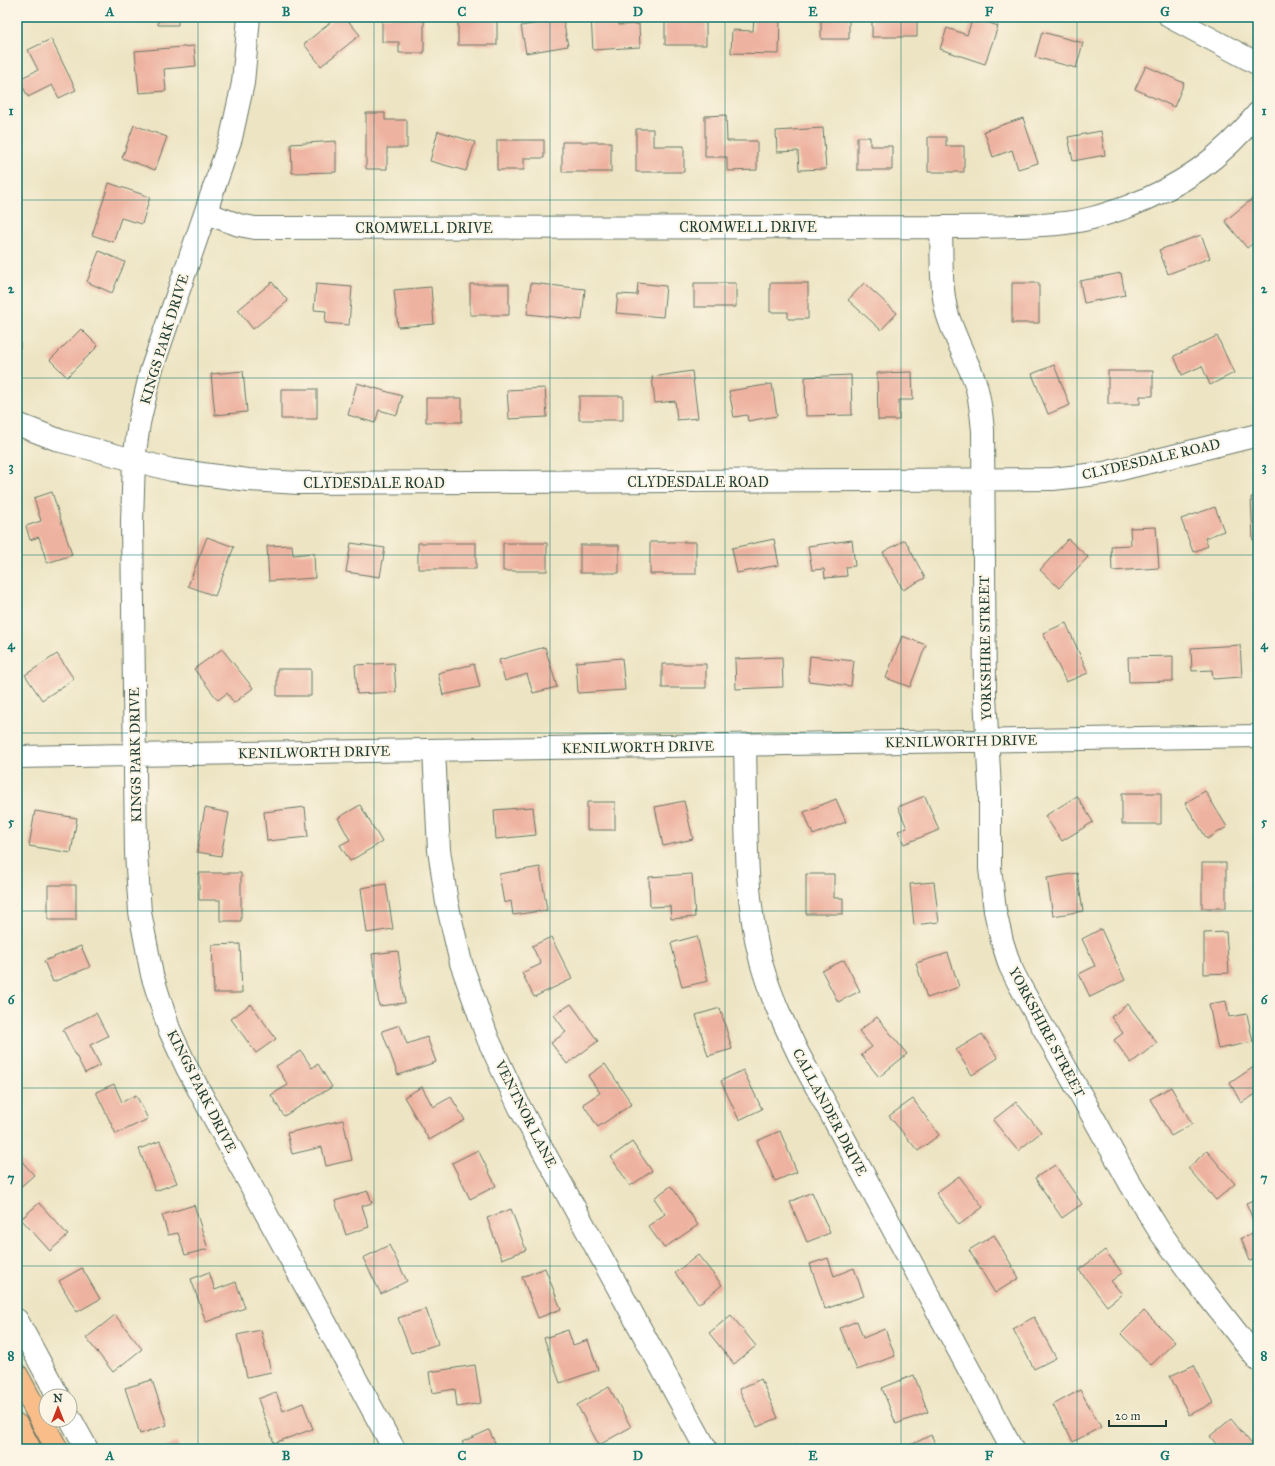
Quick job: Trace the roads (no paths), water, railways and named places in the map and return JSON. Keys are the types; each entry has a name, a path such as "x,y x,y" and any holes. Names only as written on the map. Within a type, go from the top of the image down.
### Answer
{"main road":[{"path":"17,1375 57,1449"},
{"path":"17,1425 30,1449"}],"street":[{"name":"KINGS PARK DRIVE","path":"250,17 243,83 231,138 206,214 165,328 152,371 139,423 134,460 132,522 136,853 140,912 152,975 169,1029 187,1068 394,1449"},
{"path":"1170,17 1258,64"},
{"name":"CROMWELL DRIVE","path":"206,214 240,225 255,228 941,227 1022,226 1065,223 1105,215 1148,199 1192,175 1213,159 1242,133 1258,113"},
{"name":"YORKSHIRE STREET","path":"941,227 943,286 947,312 980,399 983,430 985,696 990,790 990,868 995,912 1002,941 1010,966 1019,984 1131,1185 1160,1232 1258,1360"},
{"name":"CLYDESDALE ROAD","path":"17,424 61,441 190,474 248,480 299,483 1053,479 1105,473 1258,435"},
{"name":"KENILWORTH DRIVE","path":"17,757 1258,736"},
{"name":"CALLANDER DRIVE","path":"745,745 750,906 761,962 776,1007 799,1055 1012,1449"},
{"name":"VENTNOR LANE","path":"434,750 439,850 447,903 461,963 488,1039 520,1108 706,1449"},
{"path":"17,1320 54,1388"},
{"path":"75,1428 87,1449"}]}
